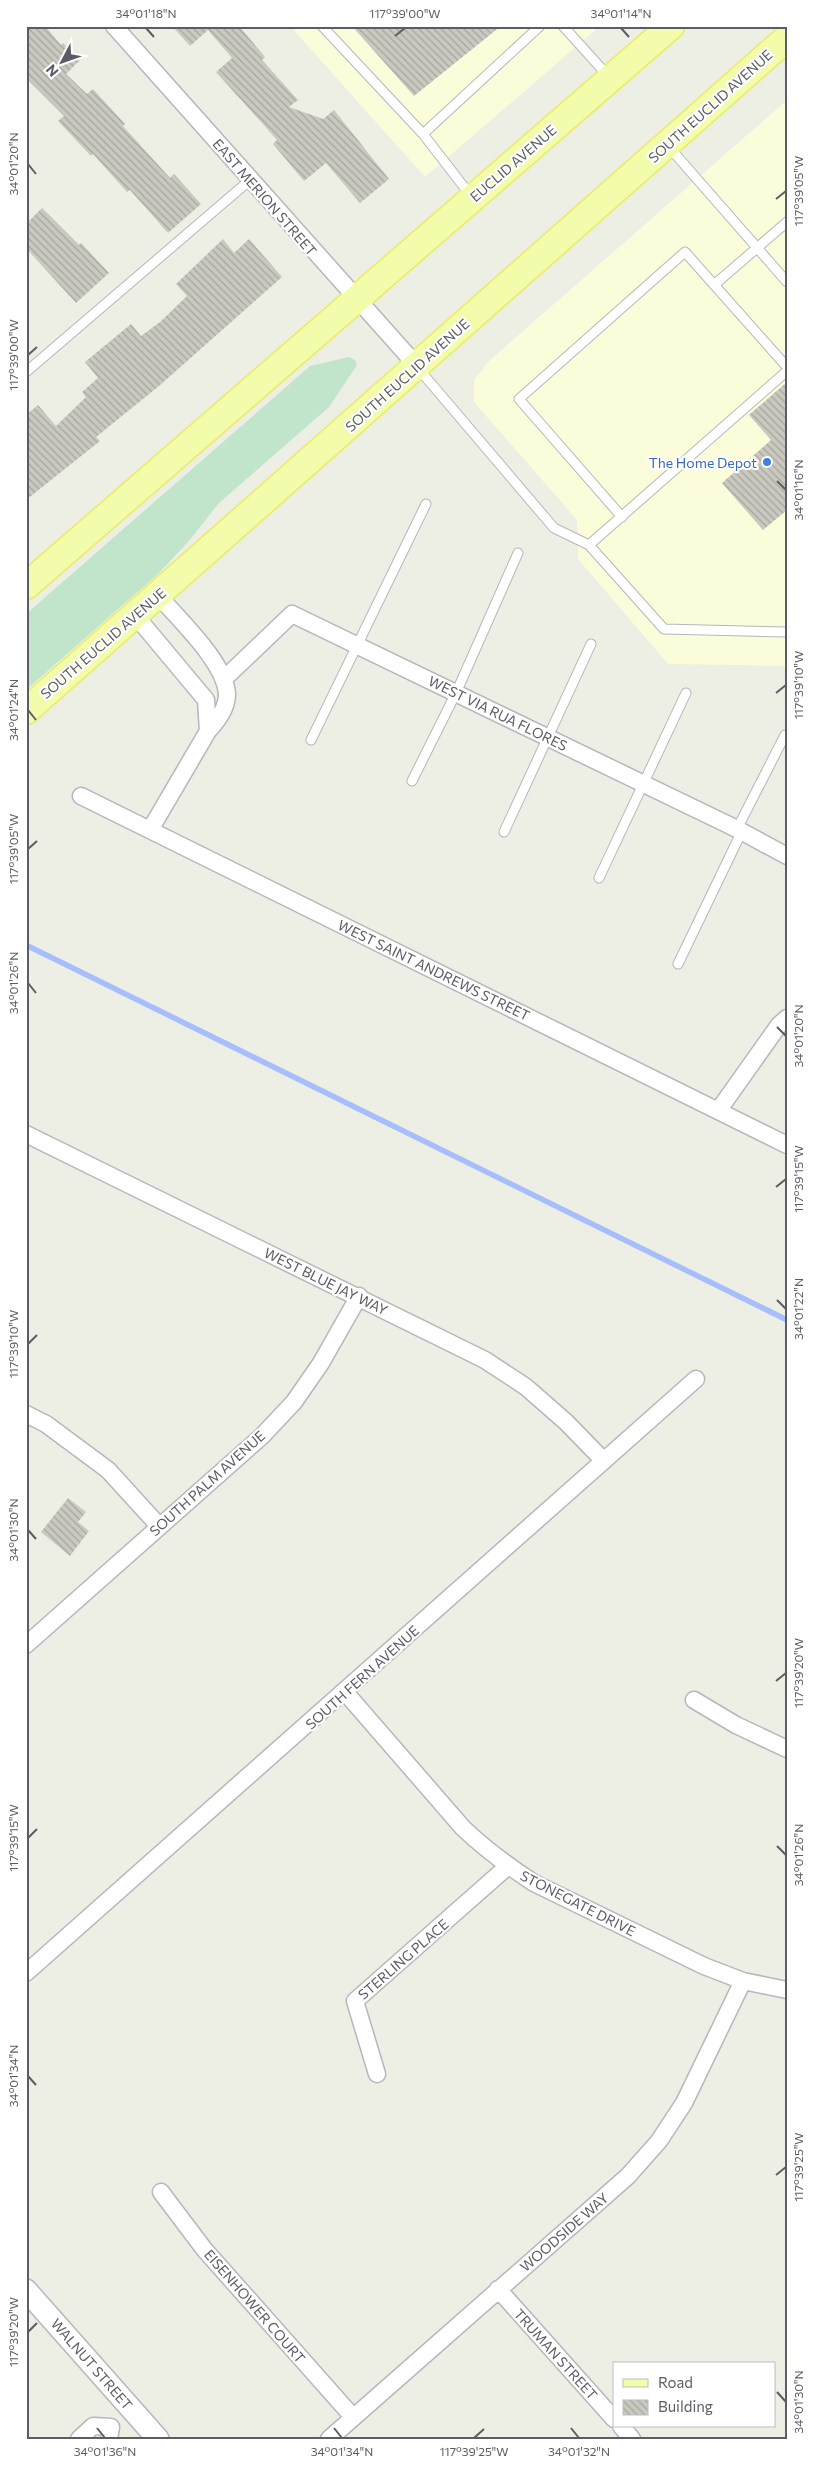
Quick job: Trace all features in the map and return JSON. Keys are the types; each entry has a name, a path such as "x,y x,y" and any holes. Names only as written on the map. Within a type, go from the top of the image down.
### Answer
{"main road":[{"name":"EUCLID AVENUE","path":"356,300 671,26"},
{"name":"SOUTH EUCLID AVENUE","path":"26,710 787,38"},
{"path":"26,586 356,300"}],"street":[{"name":"EAST MERION STREET","path":"114,26 356,300 417,366"},
{"path":"150,830 208,731 221,717 227,696 224,679 209,655 158,595"},
{"name":"WEST VIA RUA FLORES","path":"224,679 292,614 740,830 787,856"},
{"path":"135,615 206,700 208,731"},
{"name":"WEST SAINT ANDREWS STREET","path":"81,796 787,1145"},
{"path":"718,1111 784,1026"},
{"name":"WEST BLUE JAY WAY","path":"26,1134 359,1296 485,1360 526,1386 566,1422 604,1461"},
{"name":"SOUTH PALM AVENUE","path":"26,1644 262,1436 294,1402 321,1364 359,1296"},
{"name":"SOUTH FERN AVENUE","path":"26,1974 696,1379"},
{"path":"26,1414 46,1424 108,1470 159,1526"},
{"name":"STONEGATE DRIVE","path":"345,1692 464,1828 484,1848 508,1866 534,1883 704,1966 743,1981 787,1990"},
{"path":"694,1700 736,1725 787,1750"},
{"name":"STERLING PLACE","path":"377,2074 355,2001 508,1866"},
{"name":"WOODSIDE WAY","path":"329,2439 628,2176 659,2142 684,2103 743,1981"},
{"name":"EISENHOWER COURT","path":"161,2192 204,2249 353,2418"},
{"name":"TRUMAN STREET","path":"498,2289 613,2418"},
{"name":"WALNUT STREET","path":"26,2290 158,2439"},
{"path":"79,2439 92,2426 110,2433 132,2409"},
{"path":"623,2428 632,2439"}],"lane":[{"path":"322,26 422,134 472,198"},
{"path":"422,134 540,26"},
{"path":"563,26 610,79"},
{"path":"667,145 787,282"},
{"path":"26,372 250,180"},
{"path":"714,285 787,222"},
{"path":"589,545 622,516 787,369 685,252 519,399 622,516"},
{"path":"417,366 554,528 589,545 664,629 787,632"},
{"path":"312,740 426,504"},
{"path":"412,781 456,693 518,553"},
{"path":"504,832 591,644"},
{"path":"599,878 686,694"},
{"path":"678,964 785,735"}],"shaded area":[{"path":"290,26 600,26 425,177"},
{"path":"787,100 787,666 668,664 578,559 577,520 474,402 474,380 489,361"},
{"path":"349,357 355,360 357,365 329,407 219,503 188,542 158,574 26,690 26,614 310,366"}],"building":[{"path":"26,26 45,26 61,45 63,43 80,60 66,74 87,94 93,89 125,124 123,126 170,178 174,174 201,204 168,233 130,190 127,192 93,154 91,156 58,121 64,116 26,78"},
{"path":"172,26 239,26 265,57 262,60 298,100 289,107 323,119 334,110 389,179 360,203 326,163 304,181 273,144 277,140 216,72 232,58 208,30 190,46"},
{"path":"352,26 501,26 414,96"},
{"path":"42,208 79,245 81,243 109,273 76,303 26,248 26,224"},
{"path":"223,239 234,253 249,239 282,277 159,386 96,437 100,441 26,500 26,415 38,405 56,426 86,397 82,392 98,378 85,362 131,324 141,336 160,322 187,296 176,284"},
{"name":"The Home Depot","path":"787,382 787,510 763,530 722,483 771,440 749,415"},
{"path":"68,1498 86,1512 78,1522 89,1531 70,1556 41,1532"}],"waterway":[{"path":"26,945 787,1320"}],"place":[{"name":"The Home Depot","path":"767,462"}]}
